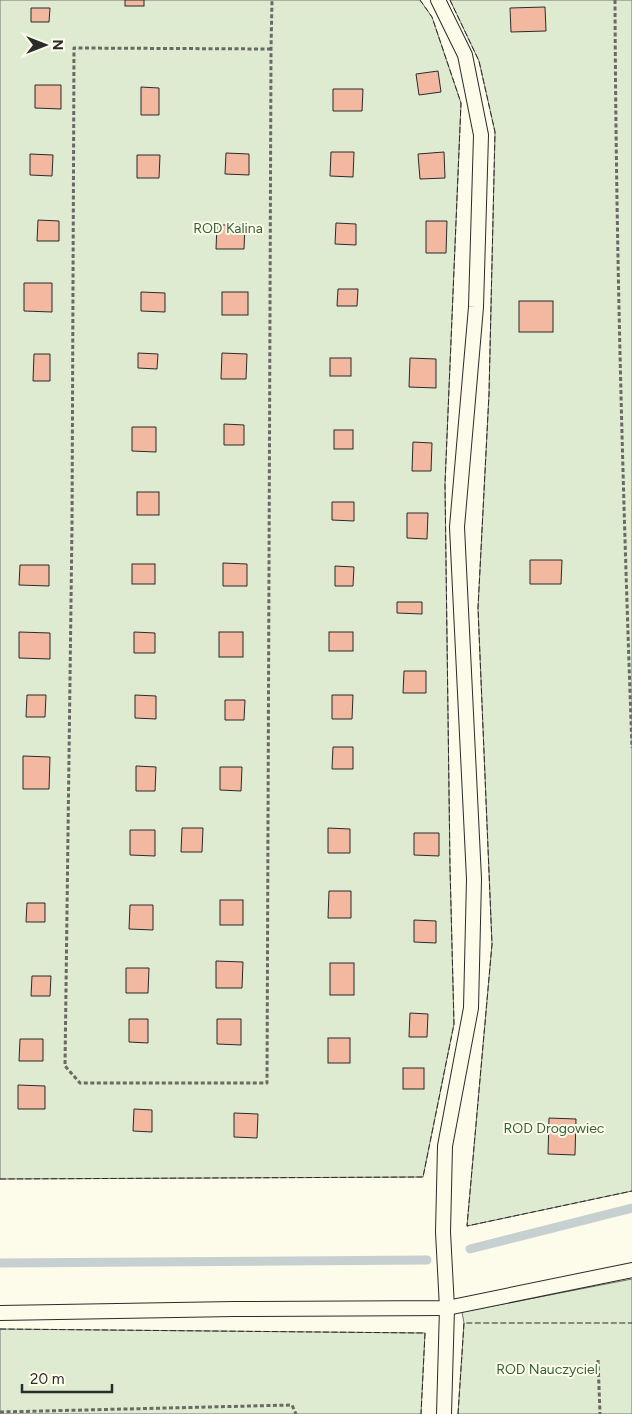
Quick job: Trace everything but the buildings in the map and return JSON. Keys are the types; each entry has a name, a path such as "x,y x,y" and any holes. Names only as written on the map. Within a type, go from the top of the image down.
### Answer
{"lane":[{"path":"438,0 465,54 481,135 476,307 457,527 474,878 471,1008 445,1146 442,1232 446,1308 444,1414"},
{"path":"0,1314 234,1308 446,1308 632,1270"}],"path":[{"path":"271,49 74,48 72,525 64,1066 80,1083 267,1083 272,0"},
{"path":"615,0 616,164 623,500 632,748"},
{"path":"598,1360 600,1414"},
{"path":"0,1412 292,1405 296,1414"}],"green space":[{"name":"ROD Kalina","path":"0,0 420,0 432,17 461,103 445,484 454,1024 423,1177 0,1179"},
{"name":"ROD Drogowiec","path":"450,0 632,0 632,1191 467,1226 492,944 478,608 489,394 495,132 479,61"},
{"name":"ROD Nauczyciel","path":"632,1279 632,1414 458,1414 464,1323 462,1312"},
{"path":"0,1329 425,1333 421,1414 0,1414"}],"waterway":[{"path":"470,1249 632,1208"},
{"path":"0,1263 427,1260"}],"fence":[{"path":"0,1179 423,1177 454,1024 445,484 461,103 432,17 420,0"},
{"path":"450,0 479,61 495,132 489,394 478,608 492,944 467,1226 632,1191"},
{"path":"458,1414 464,1323 632,1323"},
{"path":"0,1329 425,1333 421,1414"}]}
